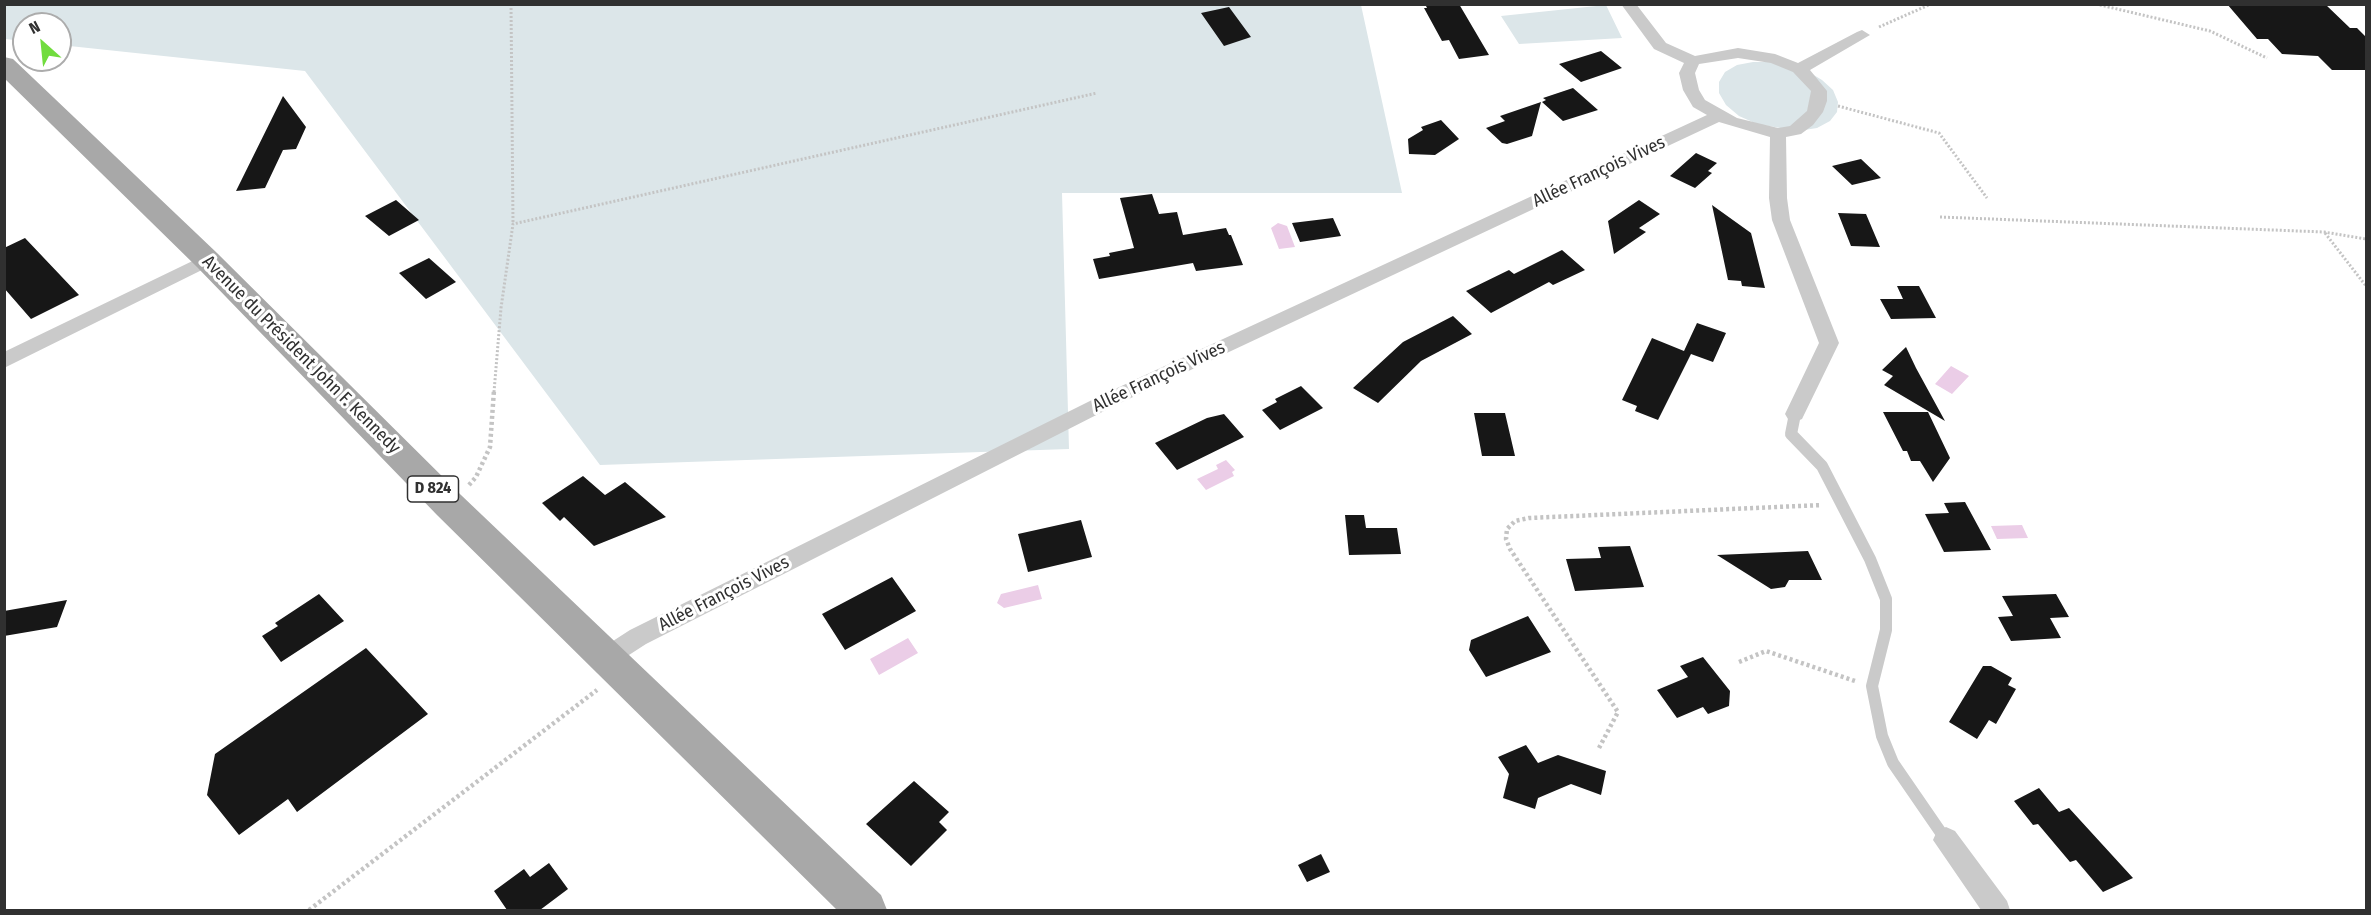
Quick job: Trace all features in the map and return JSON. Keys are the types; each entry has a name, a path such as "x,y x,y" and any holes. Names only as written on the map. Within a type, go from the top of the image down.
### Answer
{"main road":[{"name":"Avenue du Président John F. Kennedy","path":"4,64 207,260 449,505 866,910"}],"street":[{"path":"1628,4 1660,46 1693,61 1716,55 1738,54 1775,58 1798,69 1811,79 1819,91 1819,101 1808,121 1795,129 1778,134 1719,116 1699,103 1691,90 1687,73 1693,61"},
{"path":"1798,69 1862,35"},
{"name":"Allée François Vives","path":"615,664 638,637 1098,405 1719,116"},
{"path":"1778,134 1778,198 1781,220 1829,342 1795,414"},
{"path":"4,362 207,260"},
{"path":"1946,840 1997,910"}],"lane":[{"path":"1795,414 1791,434 1822,466 1870,559 1886,599 1886,630 1872,686 1882,736 1893,763 1946,840"}],"path":[{"path":"449,505 476,477 490,447 501,308 513,224 511,4"},
{"path":"1862,35 1931,4"},
{"path":"2096,4 2210,31 2267,58"},
{"path":"513,224 1097,93"},
{"path":"1819,101 1939,134 1988,198"},
{"path":"1940,217 2324,232 2367,239"},
{"path":"2324,232 2367,286"},
{"path":"1599,748 1618,712 1510,549 1506,539 1507,529 1515,521 1529,518 1841,505"},
{"path":"1739,662 1766,651 1872,686"},
{"path":"309,910 615,664"}],"shaded area":[{"path":"5,4 1361,5 1402,193 1062,193 1069,449 600,465 305,71 72,46 72,12 12,12 12,40 5,39"},
{"path":"1606,5 1622,38 1519,44 1501,16"},
{"path":"1771,62 1807,71 1833,90 1838,102 1837,112 1830,121 1817,128 1798,131 1757,124 1739,116 1726,105 1719,93 1719,82 1725,72 1737,65"},
{"path":"1278,223 1287,226 1295,247 1279,249 1271,228"},
{"path":"1951,366 1969,376 1952,394 1935,384"},
{"path":"1226,460 1235,470 1232,472 1234,476 1206,490 1197,479 1218,469 1216,465"},
{"path":"2022,525 2028,538 1997,539 1991,526"},
{"path":"1038,585 1042,599 1004,608 997,603 1001,594"},
{"path":"908,638 918,653 879,675 870,659"}],"building":[{"path":"1425,4 1459,4 1489,55 1459,59 1449,40 1442,41 1424,8 1427,8"},
{"path":"2227,4 2325,4 2350,28 2357,28 2367,38 2367,70 2332,70 2318,56 2282,54 2268,39 2257,39"},
{"path":"1229,7 1251,37 1224,46 1201,13"},
{"path":"1601,51 1622,68 1581,82 1559,64"},
{"path":"1573,88 1598,110 1563,121 1542,102 1546,100 1543,98"},
{"path":"283,96 306,127 296,149 283,150 265,188 236,191"},
{"path":"1541,102 1532,136 1507,144 1502,143 1486,128 1505,121 1500,116"},
{"path":"1441,120 1459,139 1435,155 1409,154 1408,139 1423,130 1421,127"},
{"path":"1696,153 1717,163 1708,171 1712,173 1695,188 1670,176"},
{"path":"1861,159 1881,178 1852,185 1832,166"},
{"path":"1152,194 1159,214 1177,212 1183,235 1226,228 1243,265 1196,271 1193,263 1099,279 1093,259 1134,248 1120,198"},
{"path":"396,200 419,220 389,236 365,216"},
{"path":"1639,200 1660,214 1639,228 1646,232 1614,254 1608,221"},
{"path":"1712,205 1751,233 1765,288 1742,286 1741,281 1728,280"},
{"path":"1838,213 1866,214 1880,247 1851,246"},
{"path":"1333,218 1341,236 1300,242 1292,223"},
{"path":"25,238 79,295 31,319 4,288 4,248"},
{"path":"1562,250 1585,270 1553,285 1549,282 1491,313 1466,291 1509,270 1514,274"},
{"path":"429,258 456,282 426,299 399,273"},
{"path":"1897,286 1919,286 1936,318 1891,319 1880,299 1903,299"},
{"path":"1453,316 1472,334 1421,361 1378,403 1353,388 1403,342"},
{"path":"1697,323 1726,333 1713,362 1691,354 1658,420 1635,411 1637,406 1622,400 1652,338 1684,351"},
{"path":"1906,347 1945,421 1884,385 1893,376 1882,370"},
{"path":"1301,386 1323,408 1280,430 1262,410 1277,402 1275,399"},
{"path":"1883,412 1928,412 1950,458 1933,482 1920,461 1911,461 1907,451 1903,451"},
{"path":"1474,413 1505,413 1515,456 1482,456"},
{"path":"1224,414 1244,437 1177,470 1155,443 1207,418"},
{"path":"583,476 605,495 625,482 666,517 594,546 564,517 560,521 542,503"},
{"path":"1965,502 1991,550 1944,552 1925,514 1949,513 1944,503"},
{"path":"1345,515 1364,515 1366,528 1397,528 1401,554 1349,555"},
{"path":"1081,520 1092,557 1028,572 1018,534"},
{"path":"1630,546 1644,587 1575,591 1566,559 1601,558 1598,547"},
{"path":"1808,551 1822,580 1789,580 1785,587 1771,589 1717,555"},
{"path":"892,577 916,611 845,650 822,614"},
{"path":"319,594 344,621 281,662 262,636 278,626 275,623"},
{"path":"2056,594 2069,617 2050,618 2061,638 2011,641 1998,617 2013,616 2002,596"},
{"path":"67,600 57,627 4,636 4,611"},
{"path":"1528,616 1551,652 1486,677 1469,650 1471,640"},
{"path":"366,648 428,714 297,812 288,799 239,835 207,795 215,754"},
{"path":"1703,657 1730,691 1729,706 1708,714 1703,707 1677,718 1657,690 1688,677 1680,666"},
{"path":"1983,666 1991,666 2012,678 2008,685 2016,689 1996,724 1989,720 1977,739 1949,722"},
{"path":"1526,745 1538,763 1558,755 1606,771 1601,795 1571,784 1538,798 1535,809 1503,798 1509,774 1498,757"},
{"path":"914,781 949,812 939,822 947,830 911,866 866,824"},
{"path":"2039,788 2059,812 2069,808 2133,878 2103,892 2076,860 2070,862 2038,824 2033,825 2014,801"},
{"path":"1321,854 1330,872 1307,882 1298,865"},
{"path":"549,863 568,889 540,910 507,910 494,891 524,869 530,877"}]}
